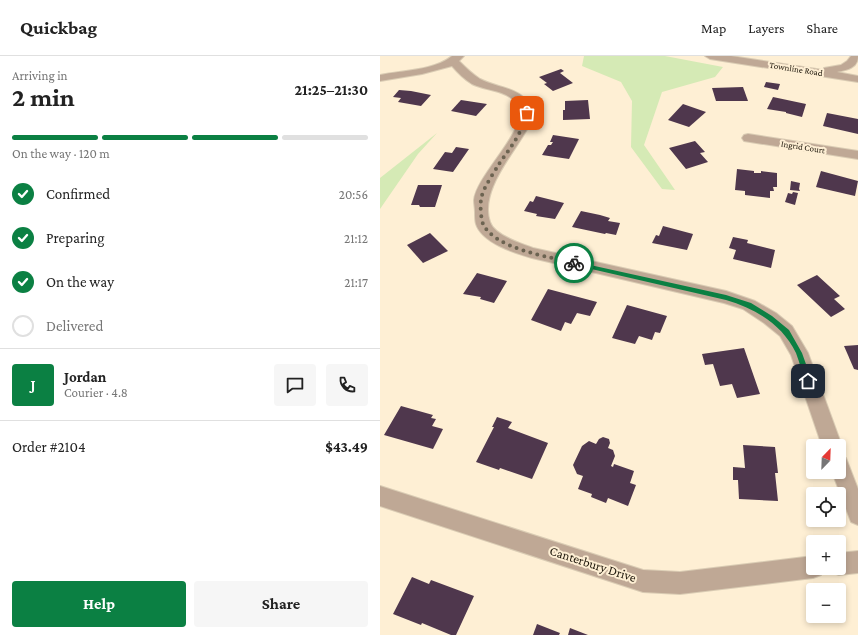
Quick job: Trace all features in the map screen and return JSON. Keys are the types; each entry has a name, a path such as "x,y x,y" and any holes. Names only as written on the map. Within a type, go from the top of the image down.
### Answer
{"street":[{"name":"Townline Road","path":"710,56 858,79"},
{"path":"768,65 828,70 841,69 849,66 856,56"},
{"path":"380,78 428,69 457,59 465,74 477,82 513,94 523,103 527,113 524,125 489,181 481,199 483,224 494,236 511,246 532,253 726,297 749,305 770,318 786,332 798,353 829,439"},
{"name":"Ingrid Court","path":"748,138 858,155"},
{"path":"844,479 858,515"},
{"name":"Canterbury Drive","path":"380,496 643,581 680,583 806,568"},
{"path":"846,563 858,562"}],"green space":[{"path":"584,56 665,56 723,67 715,77 662,92 644,145 675,190 662,189 631,147 632,101 621,82 582,66"},
{"path":"437,133 418,154 380,209 380,178"}],"building":[{"path":"561,69 564,71 560,73 573,83 553,91 544,84 547,83 539,77"},
{"path":"766,82 780,84 778,90 764,87"},
{"path":"743,87 748,101 716,101 712,88"},
{"path":"399,90 431,95 421,106 398,102 401,98 393,97"},
{"path":"773,97 806,104 802,117 786,112 767,109"},
{"path":"461,100 487,104 476,116 451,111"},
{"path":"588,100 590,119 563,120 565,101"},
{"path":"683,104 706,112 689,127 668,120"},
{"path":"827,113 858,119 858,134 823,126"},
{"path":"553,135 579,139 569,159 542,155 548,145 551,145 553,142 550,142"},
{"path":"695,141 705,152 700,153 708,162 686,169 669,148"},
{"path":"456,147 469,149 453,172 433,169 445,152 452,153"},
{"path":"737,169 754,171 754,173 761,173 761,171 777,173 777,187 773,187 774,191 770,191 770,198 745,195 745,191 735,190"},
{"path":"821,171 858,181 855,196 816,187"},
{"path":"791,181 800,183 800,191 790,190"},
{"path":"418,185 442,185 435,207 420,207 419,205 411,205"},
{"path":"793,192 798,193 795,205 785,202 788,193 792,194"},
{"path":"536,196 564,203 555,219 536,216 537,214 524,211 530,201 533,202"},
{"path":"581,211 610,218 608,221 620,223 616,235 572,227"},
{"path":"663,226 693,234 687,250 652,243 656,235 659,236"},
{"path":"430,233 448,251 423,263 407,245"},
{"path":"733,237 748,240 747,243 775,250 771,268 733,259 736,250 729,248"},
{"path":"477,273 507,281 494,303 480,299 481,297 463,294"},
{"path":"817,275 840,296 834,299 845,309 831,317 797,285"},
{"path":"548,289 597,302 590,316 577,313 571,324 565,322 561,331 531,320"},
{"path":"627,305 667,316 660,333 655,332 652,340 639,336 635,344 612,338"},
{"path":"858,345 858,370 854,369 844,346"},
{"path":"744,348 760,394 737,398 732,384 720,386 713,364 705,365 702,354"},
{"path":"401,406 433,415 431,418 436,419 432,426 443,429 433,449 384,435"},
{"path":"497,417 512,422 508,428 548,443 532,479 500,468 499,470 476,462 494,427 492,427"},
{"path":"603,437 609,439 610,443 608,448 613,450 615,456 611,466 613,467 614,464 634,471 630,483 636,485 628,506 608,498 606,503 591,497 592,494 578,489 583,476 577,474 573,465 582,446 589,441 596,444 599,439"},
{"path":"743,445 775,447 778,473 775,473 778,501 739,499 738,480 733,480 733,467 745,468"},
{"path":"412,577 429,584 431,580 474,596 456,635 451,635 422,623 421,625 393,614"},
{"path":"537,624 560,633 559,635 533,635"},
{"path":"570,628 588,635 568,635"}],"way so far":[{"path":"527,113 524,125 489,181 481,199 483,224 494,236 511,246 532,253 574,263"}],"route":[{"path":"574,263 726,297 749,305 770,318 786,332 798,353 808,381"}]}
